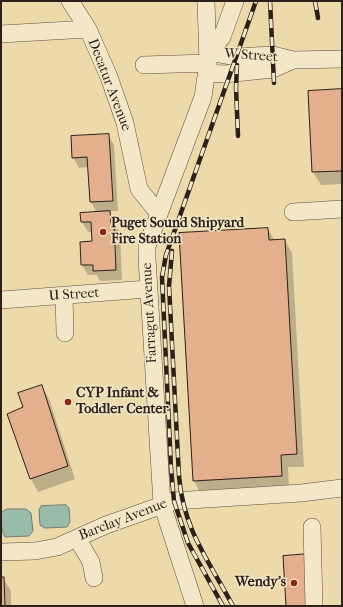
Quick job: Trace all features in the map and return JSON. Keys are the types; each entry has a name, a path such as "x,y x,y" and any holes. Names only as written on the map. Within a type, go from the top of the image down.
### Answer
{"street":[{"name":"Decatur Avenue","path":"70,1 88,30 109,77 125,123 139,189 159,214"},
{"name":"Farragut Avenue","path":"195,606 162,504 148,289 147,246 203,97 208,63 206,1"},
{"path":"208,63 222,38 235,1"},
{"path":"1,34 88,30"},
{"name":"W Street","path":"144,65 208,63 236,57 273,55 293,60 342,59"},
{"path":"293,212 342,209"},
{"name":"U Street","path":"1,300 148,289"},
{"path":"64,296 65,334"},
{"name":"Barclay Avenue","path":"1,552 35,551 56,547 106,525 174,501 301,493 342,488"},
{"path":"312,527 314,606"},
{"path":"77,538 92,562 94,578"}],"shaded area":[{"path":"66,505 69,508 70,522 67,527 45,528 40,525 39,510 41,506"},
{"path":"7,509 26,509 31,513 33,531 29,536 5,537 2,531 1,513"}],"building":[{"path":"342,89 342,171 312,172 308,91"},
{"path":"109,134 113,201 90,202 87,157 72,158 71,136"},
{"name":"Puget Sound Shipyard Fire Station","path":"110,211 111,223 114,223 116,270 93,271 93,265 81,265 80,242 92,241 91,222 81,222 80,213"},
{"path":"268,228 269,240 285,239 297,454 281,455 282,476 193,481 179,233"},
{"path":"42,385 68,466 30,479 7,414 23,407 18,393"},
{"path":"309,554 312,606 286,606 283,556"},
{"path":"1,577 4,577 5,606 1,606"}],"railway":[{"path":"223,606 188,543 174,501 171,468 162,277 166,255 256,1"},
{"path":"270,1 274,83"},
{"path":"315,1 318,18"},
{"path":"237,65 236,88 238,136"},
{"path":"172,251 169,286 181,495 198,544 233,606"}],"place":[{"name":"Puget Sound Shipyard Fire Station","path":"103,232"},
{"name":"CYP Infant & Toddler Center","path":"68,402"},
{"name":"Wendy's","path":"294,583"}]}
